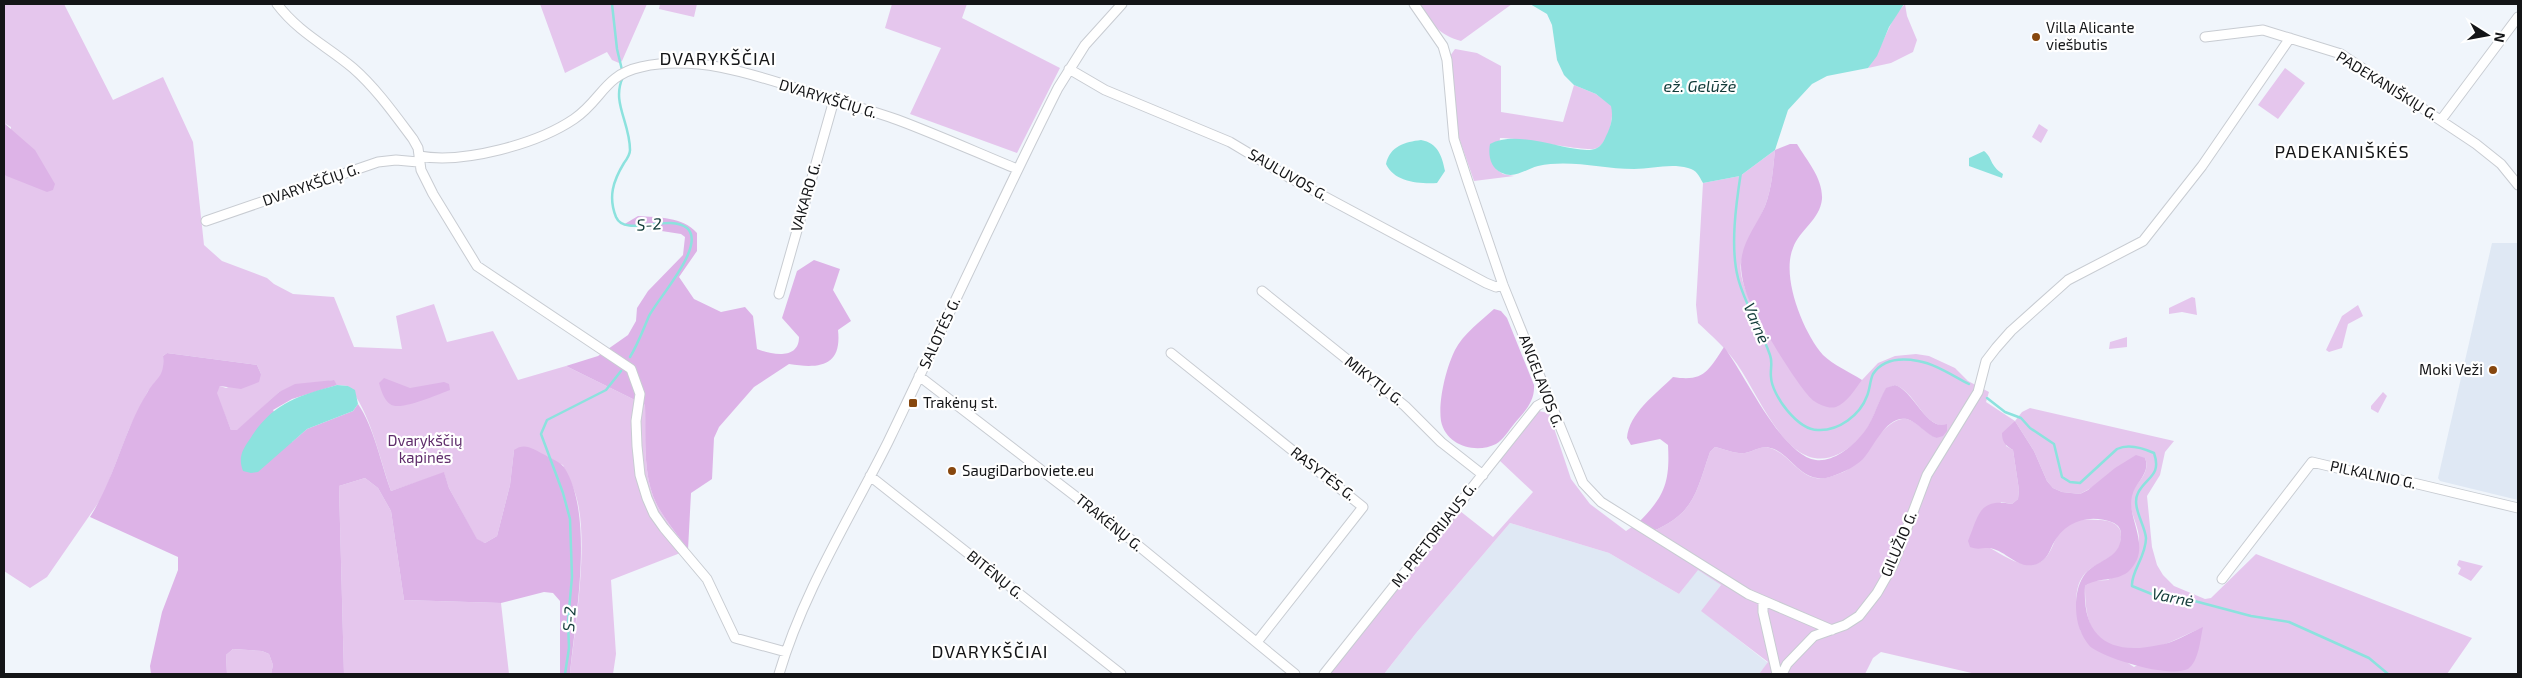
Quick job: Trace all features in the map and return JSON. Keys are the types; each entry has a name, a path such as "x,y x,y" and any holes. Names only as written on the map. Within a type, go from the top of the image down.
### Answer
{"street":[{"path":"277,4 315,42 352,68 364,79 413,139 433,194 477,266 631,370 640,394 636,421 640,475 654,514 707,578 735,638 786,652"},
{"name":"SALOTĖS G.","path":"779,674 811,592 920,376 1017,169 1069,69 1085,45 1122,4"},
{"name":"ANGELAVOS G.","path":"1414,4 1443,46 1447,60 1454,139 1503,285 1583,484 1592,495 1652,535 1763,601 1832,630"},
{"path":"2441,120 2518,17"},
{"name":"PADEKANIŠKIŲ G.","path":"2205,37 2262,30 2341,54 2490,155 2518,185"},
{"name":"GILUŽIO G.","path":"1782,674 1788,664 1814,636 1832,630 1859,616 1877,593 1893,565 1926,475 1978,392 1986,361 2011,331 2068,280 2134,248 2154,229 2202,166 2290,38"},
{"name":"DVARYKŠČIŲ G.","path":"206,221 378,162 486,154 514,146 574,119 587,108 615,77 641,67 684,63 713,66 898,120 1017,169"},
{"name":"SAULUVOS G.","path":"1069,69 1105,90 1230,142 1290,178 1486,283 1496,287 1503,285"},
{"name":"VAKARO G.","path":"778,294 834,100"},
{"name":"MIKYTŲ G.","path":"1262,291 1405,406 1441,442 1483,474"},
{"name":"RASYTĖS G.","path":"1171,353 1363,507 1257,642"},
{"name":"TRAKĖNŲ G.","path":"920,376 1041,468 1295,674"},
{"name":"M. PRETORIJAUS G.","path":"1324,674 1538,406 1548,400"},
{"name":"PILKALNIO G.","path":"2222,579 2312,462 2358,473 2402,480 2518,508"},
{"name":"BITĖNŲ G.","path":"870,476 1120,674"},
{"path":"1763,601 1763,612 1777,674"}],"shaded area":[{"path":"4,123 35,150 55,184 53,190 47,192 4,175"},
{"path":"1790,144 1797,144 1814,170 1822,191 1818,213 1796,241 1790,260 1792,289 1796,304 1808,333 1823,355 1862,380 1847,399 1836,407 1825,406 1814,401 1799,384 1754,311 1746,293 1742,274 1741,265 1744,249 1765,206 1769,192 1775,150"},
{"path":"638,216 662,218 684,223 697,233 697,251 679,277 694,299 721,312 745,307 753,316 757,349 770,353 784,354 795,349 799,337 782,318 797,271 814,260 840,269 833,290 851,321 838,330 838,342 832,358 819,365 789,364 754,387 719,427 714,438 712,479 691,493 688,550 660,511 652,493 647,469 645,405 566,366 598,356 628,335 636,321 637,308 648,291 683,255 685,237 681,234 623,225"},
{"name":"Moki Veži","path":"2492,243 2518,243 2518,500 2440,481 2438,478"},
{"path":"1494,309 1501,311 1507,318 1534,385 1534,391 1528,406 1501,440 1488,447 1471,448 1455,442 1444,430 1440,413 1442,394 1449,366 1458,344"},
{"path":"1724,347 1777,429 1803,455 1816,460 1834,457 1855,442 1868,427 1886,388 1895,385 1902,389 1933,422 1940,425 1947,424 1947,431 1943,436 1936,438 1911,421 1900,419 1893,422 1881,433 1863,459 1846,471 1826,478 1818,478 1804,473 1774,449 1762,448 1741,453 1715,447 1710,452 1697,490 1686,509 1678,517 1653,531 1639,522 1655,504 1664,488 1668,469 1668,445 1660,439 1631,445 1627,438 1629,429 1644,404 1673,377 1692,378 1699,376 1714,363"},
{"path":"167,353 257,365 261,374 259,382 241,389 220,386 217,393 231,430 237,430 279,392 295,384 334,380 337,385 292,399 273,410 292,442 307,429 353,411 358,404 373,435 391,491 444,472 449,488 477,539 485,543 497,536 510,485 514,450 525,446 529,447 562,465 573,487 579,512 581,539 578,597 570,674 560,674 560,601 553,593 544,592 501,603 404,600 391,511 378,488 365,478 339,486 344,674 271,674 273,665 269,654 262,651 233,649 226,655 227,674 151,674 150,666 162,612 178,570 178,557 90,517 106,487 131,423 163,369 163,356"},
{"path":"384,378 410,388 444,382 449,384 450,390 410,404 395,406 388,402 382,392 379,383"},
{"path":"2015,421 2034,451 2047,481 2053,488 2062,492 2080,494 2136,455 2145,458 2146,469 2134,491 2131,505 2138,534 2139,554 2135,563 2123,575 2095,581 2085,586 2085,604 2088,619 2102,639 2113,645 2126,648 2142,648 2165,644 2203,627 2197,656 2188,669 2168,671 2154,669 2112,658 2092,648 2082,634 2076,612 2078,589 2088,571 2117,550 2120,544 2121,533 2114,523 2105,520 2087,519 2071,525 2058,536 2047,556 2037,564 2023,565 1994,549 1970,547 1968,541 1975,523 1986,506 1993,503 2012,504 2018,499 2019,490 2013,450 2004,443 2002,433"},
{"path":"1510,523 1609,553 1679,594 1698,569 1721,585 1702,611 1768,663 1759,674 1384,674 1417,632"}],"green space":[{"name":"Dvarykščių kapinės","path":"4,4 64,4 113,100 163,77 193,142 204,245 222,261 267,278 293,294 334,297 354,347 402,349 396,316 434,304 447,342 493,331 518,380 566,366 645,405 647,469 652,493 660,511 688,550 611,580 616,654 613,674 570,674 582,554 579,508 574,490 563,465 514,450 510,485 497,536 485,543 477,540 449,488 444,473 391,491 369,422 348,386 337,385 333,380 279,392 237,431 231,430 216,393 220,386 226,388 261,374 257,365 167,353 163,356 164,369 158,381 148,391 129,429 103,496 47,577 30,588 4,571 4,175 9,176 11,127 4,123"},
{"path":"540,4 647,4 622,61 619,63 612,60 607,52 565,73"},
{"path":"660,4 697,4 694,17 659,9"},
{"path":"892,4 967,4 962,18 1060,68 1017,153 910,114 941,48 885,28"},
{"path":"1416,4 1512,4 1461,41 1441,31"},
{"path":"1905,4 1907,16 1917,40 1913,52 1891,63 1868,68 1894,18"},
{"path":"1455,49 1477,53 1501,66 1501,112 1563,122 1574,85 1596,94 1612,106 1612,117 1608,135 1601,145 1591,149 1500,138 1496,169 1503,174 1514,176 1474,181 1458,135 1450,56"},
{"path":"2285,68 2305,83 2278,119 2258,105"},
{"path":"2039,124 2048,130 2041,143 2032,137"},
{"path":"1775,150 1769,192 1765,206 1743,256 1741,263 1742,276 1747,294 1756,313 1780,354 1813,400 1862,380 1878,363 1895,356 1916,354 1929,356 1955,368 1968,381 1989,392 1986,402 2015,421 2022,412 2030,408 2174,441 2165,452 2160,475 2147,496 2152,547 2157,565 2163,575 2174,586 2205,599 2211,598 2256,554 2472,638 2447,674 1976,674 1881,652 1873,658 1865,674 1759,674 1768,662 1701,611 1721,585 1698,570 1679,594 1609,553 1510,523 1417,632 1384,674 1330,674 1460,511 1493,537 1533,492 1499,460 1538,411 1549,413 1571,479 1590,504 1626,531 1639,522 1653,531 1678,517 1692,500 1710,452 1715,447 1741,453 1762,448 1773,449 1803,473 1817,478 1825,478 1847,470 1883,430 1899,420 1911,420 1936,438 1942,426 1923,413 1908,394 1895,385 1886,389 1864,433 1837,455 1818,458 1801,453 1786,440 1772,422 1733,358 1698,323 1696,305 1703,183 1740,176","holes":["2015,421 2034,451 2047,481 2053,488 2062,492 2080,494 2145,458 2145,473 2134,489 2131,499 2139,539 2135,563 2108,580 2092,581 2085,586 2088,618 2096,635 2109,645 2137,649 2163,645 2202,628 2134,667 2081,632 2077,611 2077,589 2083,576 2088,571 2117,551 2120,545 2120,530 2111,522 2085,520 2076,521 2065,526 2057,536 2049,553 2041,562 2035,564 2017,562 1990,548 2001,502 2012,504 2018,499 2019,490 2013,450 2006,446"]},
{"path":"2192,297 2195,298 2197,315 2182,312 2169,314 2169,308"},
{"path":"2358,305 2363,316 2348,324 2342,348 2329,352 2326,350 2342,316"},
{"path":"2127,337 2127,347 2109,349 2110,342"},
{"path":"2383,392 2387,396 2378,413 2371,409 2371,406"},
{"path":"365,478 378,488 391,511 404,600 501,603 509,674 344,674 339,486"},
{"path":"2459,560 2483,566 2471,581 2458,574 2461,568 2457,565"},
{"path":"233,649 262,651 269,654 273,665 271,674 227,674 226,655"}],"water":[{"name":"ež. Gelūžė","path":"1530,4 1904,4 1889,27 1877,56 1868,68 1827,76 1812,84 1788,110 1775,150 1740,176 1703,183 1694,170 1674,166 1622,169 1574,164 1550,164 1507,175 1498,171 1492,165 1489,152 1490,144 1503,140 1517,139 1589,150 1601,145 1611,122 1611,106 1596,94 1574,85 1564,75 1557,60 1552,25 1547,14"},
{"path":"1421,140 1432,144 1441,155 1445,171 1437,183 1408,181 1395,175 1386,164 1391,153 1399,146"},
{"path":"1984,151 1995,168 2003,174 2002,178 1969,166 1969,158"},
{"path":"337,385 348,386 355,390 358,404 353,411 307,429 258,472 243,471 241,458 243,451 258,427 267,417 298,397"}],"waterway":[{"name":"S-2","path":"612,4 617,49 622,70"},
{"name":"S-2","path":"623,77 619,95 630,150 617,176 613,189 612,203 616,217 621,223 628,225 679,224 687,228 691,236 691,246 686,259 649,316 630,357"},
{"name":"Varnė","path":"1741,172 1734,239 1738,278 1770,355 1772,385 1787,411 1810,429 1826,430 1841,425 1848,421 1864,403 1871,379 1877,369 1893,361 1906,360 1925,363 1938,367 1969,384"},
{"name":"S-2","path":"565,674 569,648 568,621 572,577 570,519 563,493 541,434 547,420 606,390 621,371"},
{"name":"Varnė","path":"1987,398 2005,412 2021,418 2030,428 2054,444 2062,477 2070,482 2080,483 2117,449 2122,447 2136,447 2154,453 2156,461 2155,472 2141,488 2136,498 2137,510 2146,538 2144,551 2132,580 2132,586 2159,597 2187,599 2251,616 2289,622 2369,658 2388,674"}],"place":[{"name":"Villa Alicante viešbutis","path":"2036,37"},
{"name":"Moki Veži","path":"2493,370"},
{"name":"Trakėnų st.","path":"913,403"},
{"name":"SaugiDarboviete.eu","path":"952,471"}],"district":[{"name":"DVARYKŠČIAI","path":"718,59"},
{"name":"PADEKANIŠKĖS","path":"2342,152"},
{"name":"DVARYKŠČIAI","path":"990,652"}]}
